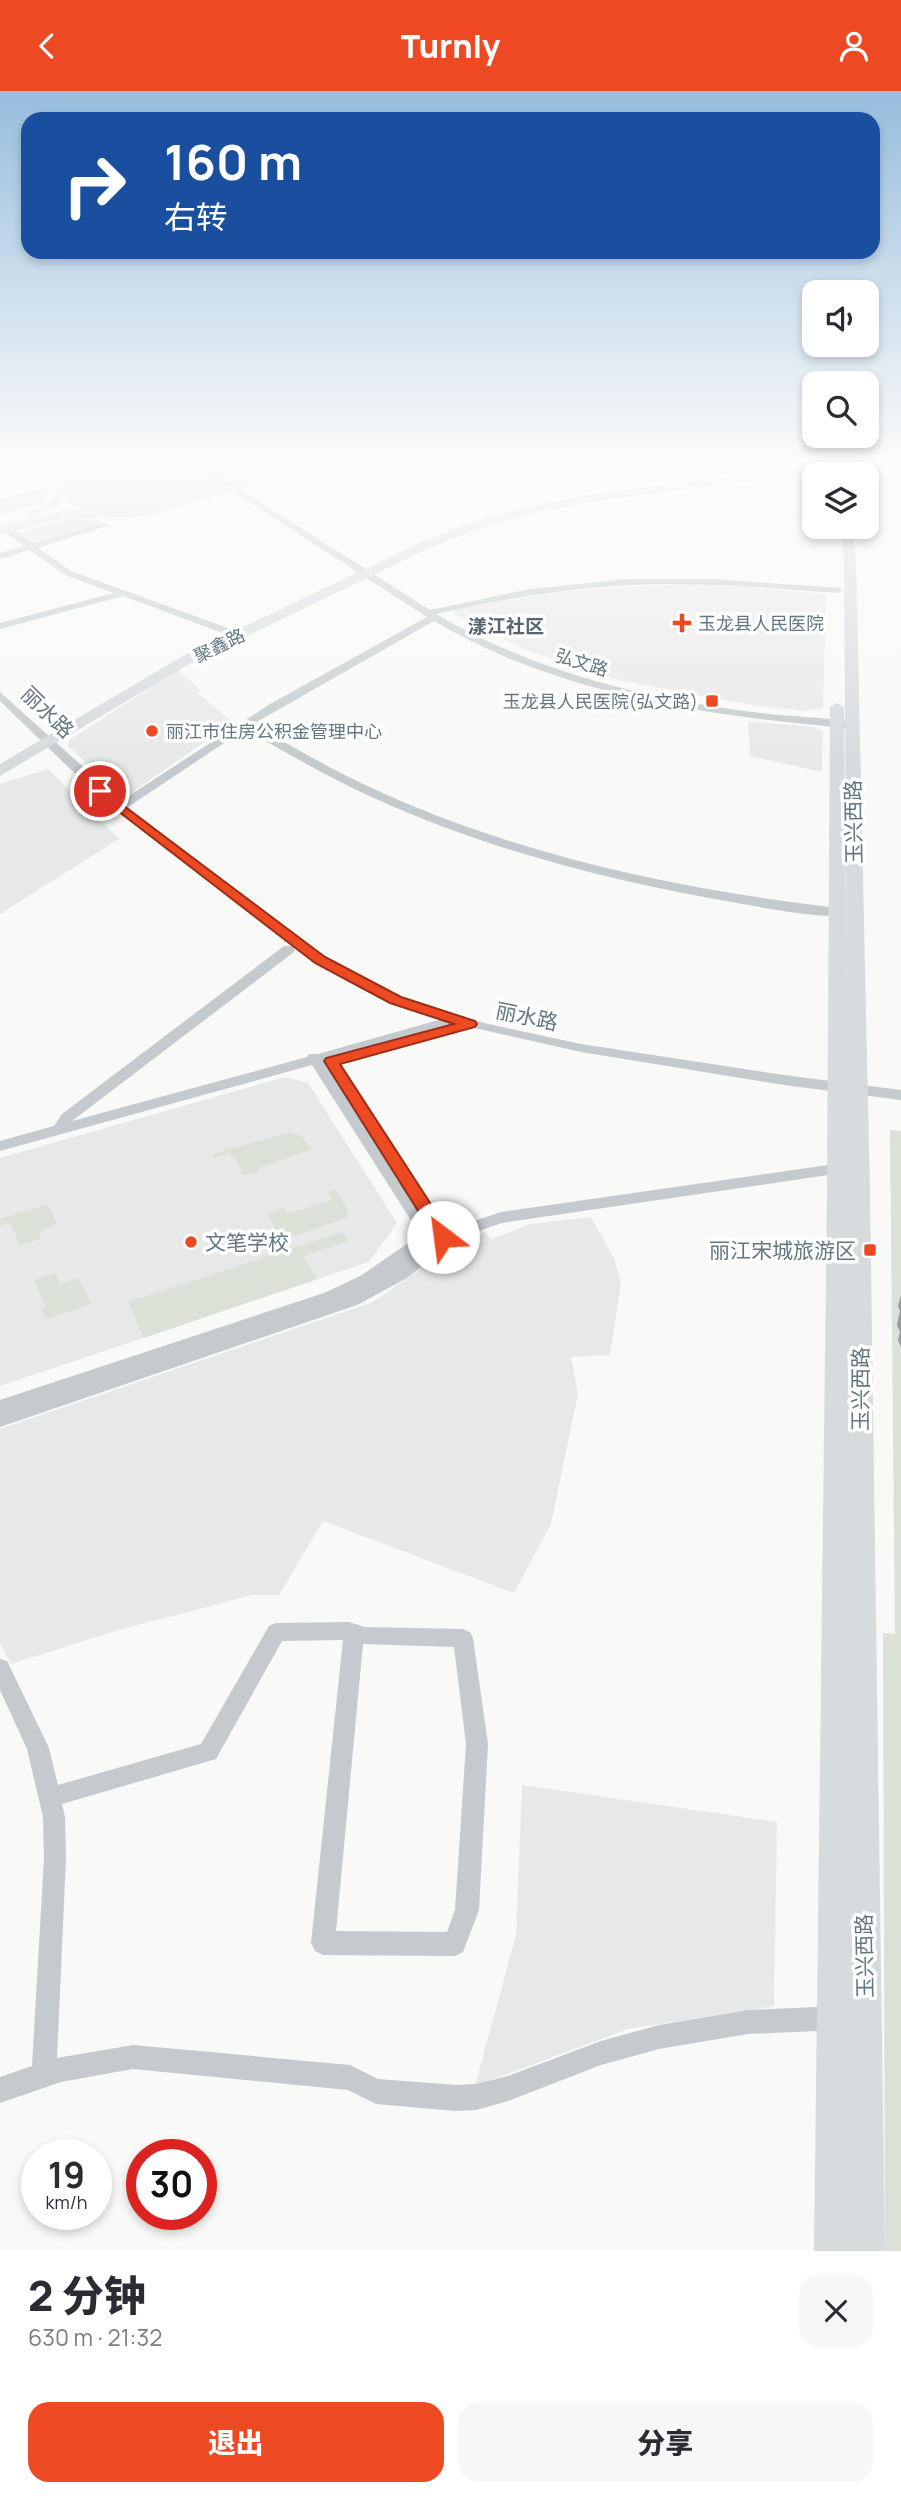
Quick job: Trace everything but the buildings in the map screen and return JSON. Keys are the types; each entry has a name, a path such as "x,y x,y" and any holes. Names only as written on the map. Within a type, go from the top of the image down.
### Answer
{"main road":[{"name":"聚鑫路","path":"0,771 172,663 389,561"},
{"name":"玉兴西路","path":"831,2251 832,2018 848,1167 845,722 838,561"},
{"name":"玉兴西路","path":"848,1092 838,912 850,561"},
{"name":"聚鑫路","path":"0,765 186,660 366,571"},
{"name":"玉兴西路","path":"848,1167 867,2251"}],"street":[{"path":"51,561 68,573 232,633"},
{"name":"弘文路","path":"350,561 434,614 517,654 616,686 723,707 845,722"},
{"path":"120,807 245,725 434,614 520,594 638,583 694,581 838,590"},
{"path":"0,626 121,594"},
{"name":"丽水路","path":"0,695 92,794 289,949 368,996 412,1015 579,1055 848,1092 901,1102"},
{"name":"丽水路","path":"0,705 120,807 320,960 396,1000 456,1024"},
{"path":"245,725 358,788 477,835 653,882 776,905 838,912"},
{"path":"59,1130 67,1117 289,949"},
{"path":"4,1142 59,1130 456,1024"},
{"path":"323,1059 420,1221 443,1237"},
{"name":"丽水路","path":"848,1092 901,1095"},
{"path":"0,1407 330,1297 368,1279 424,1240 443,1237 501,1218 848,1167"},
{"path":"0,1420 351,1301 392,1279 435,1247 443,1237"},
{"path":"51,1797 208,1752 276,1632 354,1633 365,1636 463,1638 477,1744 467,1910 455,1944 323,1943 354,1633"},
{"path":"0,1668 38,1748 51,1797 55,1858 44,2074"},
{"path":"0,2090 44,2074 91,2062 133,2057 350,2078 376,2091 476,2097 599,2054 686,2031 766,2020 865,2019"}],"shaded area":[{"name":"玉龙县人民医院","path":"695,583 826,594 823,708 804,711 753,705 622,681 526,650 453,613 458,608 566,591"},
{"name":"丽江市住房公积金管理中心","path":"178,670 201,690 197,693 233,722 127,796 122,795 68,746 69,740"},
{"path":"748,721 814,727 823,732 822,772 750,756"},
{"path":"48,769 119,839 0,914 0,784"},
{"name":"文笔学校","path":"285,1077 308,1083 397,1223 369,1262 0,1386 0,1158"},
{"path":"890,1130 901,1131 901,2251 885,2251 883,1633 895,1634"},
{"path":"288,1133 301,1135 311,1150 258,1168 259,1171 243,1176 236,1160 229,1153 214,1158 212,1154"},
{"path":"336,1190 348,1211 346,1218 281,1241 267,1214 283,1208 287,1214 332,1200 328,1192"},
{"path":"49,1206 57,1224 39,1232 41,1239 20,1245 10,1223 0,1226 0,1219"},
{"path":"591,1217 614,1258 621,1283 610,1355 571,1357 578,1394 551,1524 514,1593 323,1521 279,1595 252,1595 112,1632 11,1664 0,1643 0,1429 373,1302 455,1245 485,1232 491,1239 530,1224"},
{"path":"342,1232 348,1241 303,1256 317,1279 144,1338 128,1302"},
{"path":"55,1273 60,1284 79,1278 91,1304 46,1319 41,1309 46,1307 34,1280"},
{"path":"522,1785 777,1822 774,2006 628,2029 475,2086 516,1935"}],"place":[{"name":"玉龙县人民医院","path":"682,623"},
{"name":"玉龙县人民医院(弘文路)","path":"712,701"},
{"name":"丽江市住房公积金管理中心","path":"152,731"},
{"name":"文笔学校","path":"191,1242"},
{"name":"丽江宋城旅游区","path":"870,1250"}],"district":[{"name":"漾江社区","path":"506,626"}],"route":[{"path":"100,791 304,950 355,981 396,1000 470,1024 331,1061 433,1217 443,1237"}]}
